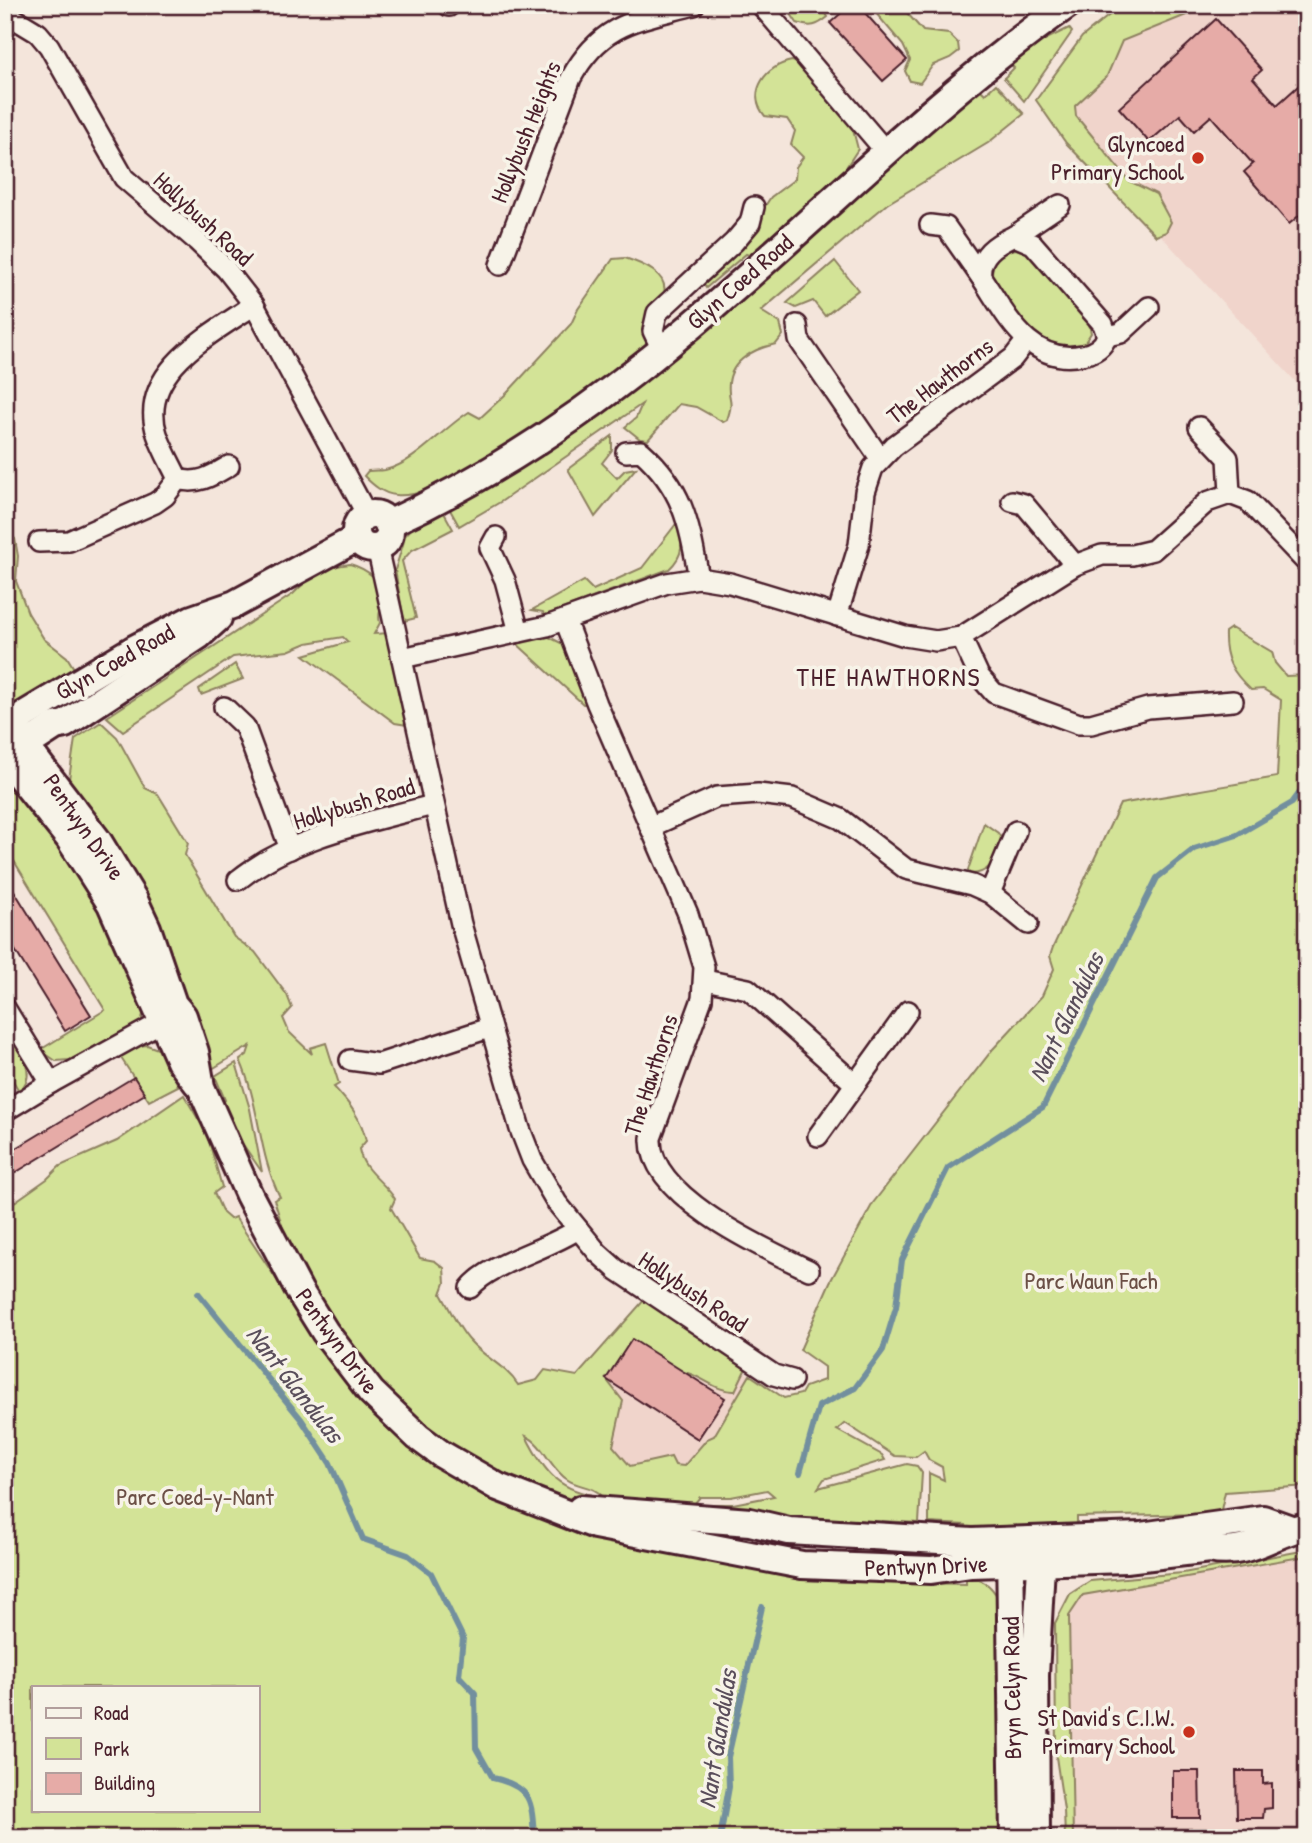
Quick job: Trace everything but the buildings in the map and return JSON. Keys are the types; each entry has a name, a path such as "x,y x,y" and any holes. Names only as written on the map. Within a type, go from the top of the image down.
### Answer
{"street":[{"name":"Hollybush Heights","path":"500,265 571,78 581,61 607,34 630,21 694,5"},
{"path":"761,5 887,153"},
{"name":"Glyn Coed Road","path":"10,748 24,715 88,675 192,619 235,604 506,461 574,416 662,350 1004,52 1067,5"},
{"name":"Hollybush Road","path":"5,13 37,33 49,46 124,178 226,269 254,305 372,531 433,805 489,1028 532,1160 557,1203 598,1253 655,1297 774,1375 792,1380"},
{"path":"981,277 980,269 987,253 1060,205"},
{"path":"662,350 653,331 657,313 734,242 750,223 754,207"},
{"name":"The Hawthorns","path":"930,225 946,227 1026,341 1053,354 1079,356 1096,350 1107,336 1121,333 1149,307"},
{"path":"1014,236 1033,244 1103,324 1107,336"},
{"path":"178,479 157,434 153,415 160,385 176,361 254,305"},
{"name":"The Hawthorns","path":"797,325 799,340 880,458"},
{"name":"The Hawthorns","path":"837,617 859,545 867,484 880,458 1013,358 1026,341"},
{"path":"1199,427 1228,458 1230,494"},
{"path":"626,452 641,451 656,465 678,495 691,534 699,578"},
{"path":"178,479 190,482 202,480 229,466"},
{"path":"39,542 69,541 155,503 165,496 178,479"},
{"path":"402,657 520,632 565,620 667,583 699,578 730,583 837,617 921,639 961,637 1075,565 1101,555 1132,555 1153,550 1207,502 1230,494 1248,501 1307,564"},
{"path":"1012,501 1024,504 1075,565"},
{"path":"496,537 490,548 505,580 520,632"},
{"name":"Glyn Coed Road","path":"10,748 55,726 65,724 198,636 235,604"},
{"name":"The Hawthorns","path":"565,620 597,704 688,914 701,951 705,980 702,999 651,1138 654,1162 672,1186 735,1232 809,1270"},
{"path":"961,637 979,676 994,693 1079,724 1091,724 1148,708 1233,701"},
{"name":"Hollybush Road","path":"224,707 245,727 290,849"},
{"name":"Glyn Coed Road","path":"48,776 48,760 65,724"},
{"name":"Pentwyn Drive","path":"10,748 48,776 98,841 134,900 147,928 180,1061 201,1087 277,1252 325,1332 357,1375 418,1437 468,1472 498,1487 595,1525 802,1565 931,1570 1011,1551 1042,1550 1126,1559 1210,1549 1220,1552 1266,1543 1299,1528"},
{"name":"Pentwyn Drive","path":"10,748 111,904 166,1010"},
{"path":"650,827 717,797 758,794 792,798 841,819 906,869 923,875 958,880 990,893 1028,924"},
{"name":"Hollybush Road","path":"238,880 262,860 290,849 392,814 433,805"},
{"path":"990,893 1016,831"},
{"path":"705,980 748,989 855,1084"},
{"path":"5,1008 51,1083"},
{"path":"5,1111 156,1025 166,1010"},
{"path":"818,1136 908,1011"},
{"path":"350,1060 379,1064 489,1028"},
{"path":"470,1289 480,1276 557,1243 578,1229"},
{"name":"Bryn Celyn Road","path":"1036,1838 1035,1675 1042,1550"},
{"name":"Bryn Celyn Road","path":"1011,1551 1014,1838"}],"shaded area":[{"name":"Glyncoed Primary School","path":"1128,5 1307,5 1307,394 1036,100 1076,44"},
{"path":"648,1310 750,1375 682,1490 559,1443"},
{"name":"St David's C.I.W. Primary School","path":"1307,1556 1307,1838 1073,1838 1069,1615 1083,1595"}],"green space":[{"path":"785,5 821,5 828,17 814,25 802,25 797,23"},
{"path":"869,5 900,5 923,31 949,34 958,43 959,51 933,65 920,83 910,81 905,71 910,60 903,45"},
{"path":"1122,5 1211,5 1122,41 1107,76 1075,106 1076,116 1129,181 1156,194 1171,222 1166,232 1156,236 1066,143 1036,100 1082,37"},
{"path":"1069,28 1072,32 1024,101 1004,78 1014,68 1009,62 1026,49"},
{"path":"792,61 807,66 852,126 858,149 847,166 848,172 757,258 746,254 706,288 704,285 741,250 739,245 771,197 795,179 796,167 803,157 791,145 795,131 787,119 765,116 757,98 758,89 767,74"},
{"path":"996,84 1024,114 988,143 887,204 761,311 780,323 783,335 776,344 746,356 734,368 729,383 731,403 727,420 723,422 696,407 679,404 648,440 640,439 625,427 636,418 642,404 502,501 459,526 449,508 979,88 985,94"},
{"path":"1016,249 1030,254 1088,319 1091,333 1083,345 1069,348 1033,337 992,279 997,258"},
{"path":"625,258 653,271 663,282 665,289 662,300 646,319 649,355 544,425 534,426 524,437 491,461 450,482 429,490 396,495 383,491 364,476 368,471 385,470 407,461 469,412 480,418 571,324 578,309 613,259"},
{"path":"835,261 858,290 825,316 813,301 796,308 787,303"},
{"path":"612,436 612,450 602,463 617,478 625,470 636,468 595,517 568,469"},
{"path":"443,511 453,529 412,550 402,561 416,618 404,621 395,570 404,541 402,539 412,528"},
{"path":"676,524 681,548 678,559 669,569 544,616 543,612 532,610 584,581 593,590 642,568"},
{"path":"5,528 15,539 18,556 16,581 28,613 44,639 67,657 75,670 27,703 5,709"},
{"path":"350,564 368,572 380,587 380,623 374,634 390,633 407,725 395,723 304,655 348,642 343,637 307,643 288,651 233,657 123,731 107,717 293,594 312,577 333,567"},
{"name":"Parc Waun Fach","path":"1231,628 1272,652 1275,663 1286,676 1307,675 1307,1486 1225,1492 1221,1510 1203,1514 1077,1517 1077,1528 967,1531 966,1525 929,1523 929,1473 944,1480 942,1467 929,1460 924,1451 916,1457 895,1456 845,1423 837,1430 882,1455 885,1460 824,1479 818,1488 907,1464 917,1466 922,1473 919,1523 882,1521 881,1529 596,1505 537,1489 493,1470 451,1445 413,1415 379,1381 347,1343 320,1303 292,1253 274,1200 280,1197 267,1164 252,1094 240,1060 247,1055 250,1046 212,1069 200,1035 65,784 69,779 75,739 101,722 117,737 145,788 158,794 188,843 185,855 234,937 255,952 287,995 292,1008 283,1018 289,1032 312,1054 310,1048 326,1043 339,1084 334,1087 354,1112 364,1133 366,1141 359,1149 361,1157 395,1199 391,1208 420,1258 435,1261 444,1268 445,1283 441,1294 462,1330 476,1347 508,1372 518,1385 537,1380 545,1370 577,1376 645,1299 748,1364 735,1391 722,1389 683,1372 606,1379 623,1401 613,1446 630,1466 671,1457 675,1465 684,1466 707,1439 714,1436 750,1375 784,1398 801,1394 805,1387 824,1380 824,1367 800,1350 830,1282 873,1203 993,1049 1042,996 1054,969 1050,956 1053,947 1120,804 1277,777 1281,700 1263,689 1251,690 1239,677 1230,664 1225,632","holes":["526,1436 538,1445 562,1475 573,1483 595,1490 603,1497 575,1490 555,1478 540,1461","767,1490 774,1496 733,1504 694,1504 700,1497 731,1497"]},
{"path":"545,635 563,644 587,704 583,704 515,642"},
{"path":"235,664 243,679 201,695 199,689"},
{"path":"5,784 18,786 33,799 110,927 109,940 116,947 146,1004 141,1022 70,1060 56,1061 40,1050 105,1010 14,861 5,868"},
{"path":"984,823 998,833 1004,843 987,869 969,874 968,870"},
{"path":"14,1041 28,1073 19,1091 5,1067 5,1046"},
{"path":"147,1045 166,1052 178,1086 149,1101 119,1055 137,1046"},
{"path":"236,1063 250,1109 262,1172 235,1133 222,1103 225,1100 215,1076"},
{"name":"Parc Coed-y-Nant","path":"184,1095 207,1134 222,1187 214,1193 223,1213 230,1219 235,1217 315,1337 460,1479 875,1577 876,1582 966,1584 966,1578 977,1579 989,1586 998,1598 1004,1838 5,1838 6,1208 47,1179 60,1166 117,1141"},
{"path":"1307,1550 1307,1556 1083,1595 1069,1616 1073,1838 1065,1838 1056,1757 1055,1623 1070,1594 1090,1581 1183,1573"}],"waterway":[{"name":"Nant Glandulas","path":"800,1473 819,1406 855,1388 883,1350 896,1307 902,1260 948,1168 1043,1107 1157,878 1194,849 1237,835 1292,803 1307,783"},
{"name":"Nant Glandulas","path":"198,1293 301,1419 330,1463 363,1539 408,1555 431,1573 463,1638 459,1676 475,1693 476,1748 493,1778 523,1791 530,1805 534,1838"},
{"name":"Nant Glandulas","path":"720,1838 729,1787 728,1757 762,1607"}],"place":[{"name":"Glyncoed Primary School","path":"1198,158"},
{"name":"St David's C.I.W. Primary School","path":"1189,1732"}],"district":[{"name":"THE HAWTHORNS","path":"889,677"}]}
